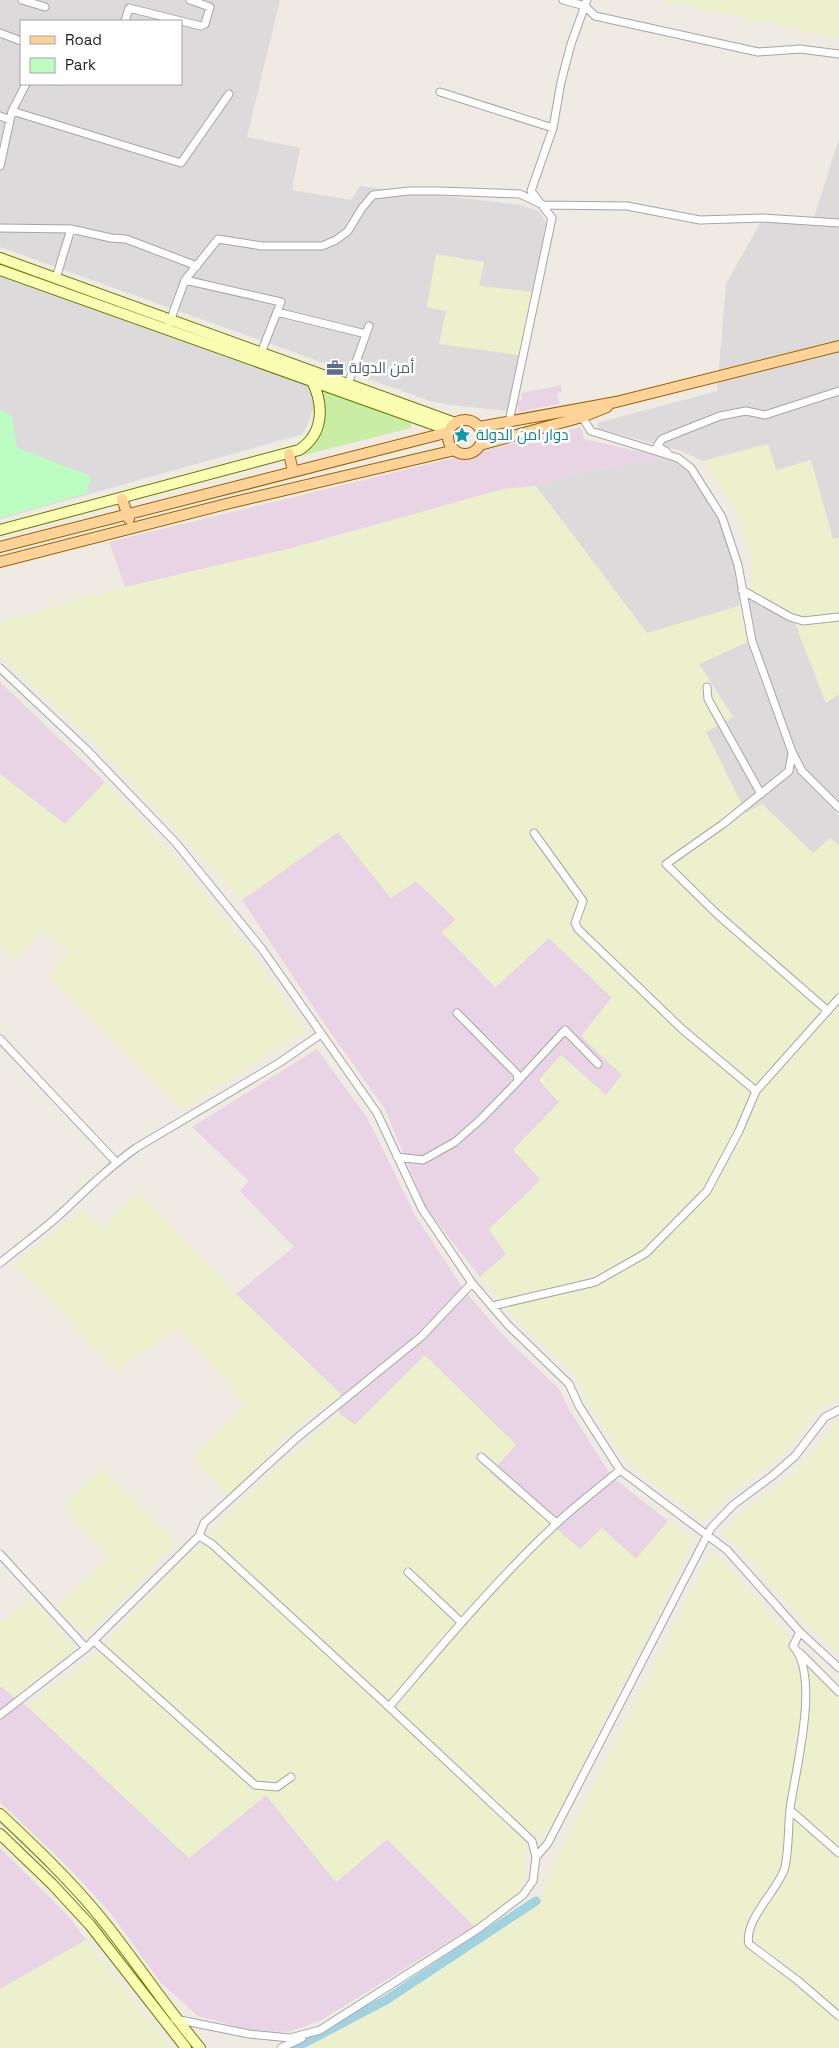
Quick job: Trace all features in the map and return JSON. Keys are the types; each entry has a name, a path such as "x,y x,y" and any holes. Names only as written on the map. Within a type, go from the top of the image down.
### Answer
{"main road":[{"path":"0,258 56,278 312,381 451,428"},
{"path":"0,270 261,353 348,384 451,428"},
{"path":"479,427 616,402 839,346"},
{"path":"0,530 289,454 304,447 314,434 320,404 312,381"},
{"path":"480,444 582,418 616,402"},
{"path":"0,547 128,515 451,428 468,420 479,427 482,433 478,449 469,453 459,453 455,450 448,440 451,428"},
{"path":"0,562 455,450"},
{"path":"289,454 293,470"},
{"path":"122,499 132,528"},
{"path":"0,1814 63,1875 100,1918 171,2021 186,2048"},
{"path":"0,1834 52,1884 90,1925 171,2021 200,2048"}],"street":[{"path":"22,0 45,7"},
{"path":"182,21 201,26 205,24 210,7 190,0"},
{"path":"563,0 586,3 595,16 758,52 800,49 839,54"},
{"path":"509,422 552,218 531,191 552,128 571,44 586,3"},
{"path":"125,20 129,8 177,20"},
{"path":"0,34 20,41"},
{"path":"0,166 12,111 25,85"},
{"path":"440,92 552,128"},
{"path":"12,111 181,163 229,94"},
{"path":"0,116 10,120"},
{"path":"169,324 185,280 218,238 262,246 322,246 336,240 348,231 362,208 373,195 440,191 520,194 543,205 627,206 700,220 763,218 839,223"},
{"path":"0,228 70,229 111,238 126,239 196,266"},
{"path":"56,278 70,229"},
{"path":"185,280 281,302 261,353"},
{"path":"277,312 366,334"},
{"path":"348,384 369,326"},
{"path":"839,391 766,415 746,411 720,416 662,439 658,446 691,468 722,517 738,565 752,640 792,752 802,771 839,808"},
{"path":"582,418 591,431 678,458"},
{"path":"742,590 790,617 804,620 839,617"},
{"path":"0,668 86,749 176,842 262,949 377,1114 422,1209 472,1283 508,1324 569,1384 579,1406 620,1470 727,1550 800,1632 839,1668"},
{"path":"707,687 708,700 761,794"},
{"path":"792,752 789,770 723,824 666,864 718,914 828,1010"},
{"path":"534,833 583,901 575,923 578,930 682,1029 756,1091"},
{"path":"492,1306 595,1282 646,1253 707,1192 739,1131 756,1091 839,998"},
{"path":"457,1013 517,1074 518,1081"},
{"path":"397,1157 423,1160 455,1142 481,1119 565,1030 598,1064"},
{"path":"0,1263 68,1207 85,1189 116,1162 136,1148 279,1063 320,1034"},
{"path":"0,1039 116,1162"},
{"path":"0,1715 86,1648 199,1536 204,1523 211,1516 298,1437 422,1336 472,1283"},
{"path":"536,1857 548,1843 711,1528 733,1505 795,1456 826,1418 839,1410"},
{"path":"481,1457 556,1523"},
{"path":"389,1707 461,1622 556,1523 620,1470"},
{"path":"199,1536 212,1544 532,1841 536,1857 533,1881 523,1895 478,1929 320,2030 281,2048"},
{"path":"0,1554 86,1648"},
{"path":"408,1572 461,1622"},
{"path":"800,1632 793,1646 839,1692"},
{"path":"93,1640 255,1785 277,1787 291,1777"},
{"path":"800,1653 803,1666 806,1712 790,1810 785,1868 761,1907 747,1936 749,1944 797,1980 839,2016"},
{"path":"790,1810 839,1853"},
{"path":"171,2021 249,2034 290,2038 320,2030"}],"shaded area":[{"path":"0,0 280,0 247,137 300,148 292,190 351,200 360,186 520,205 539,211 546,222 533,292 479,286 484,262 436,255 427,307 446,311 440,343 519,355 509,411 430,401 0,247"},
{"path":"839,139 839,538 833,540 776,470 768,444 703,461 681,451 599,429 597,423 717,391 726,284 763,218 813,220"},
{"path":"0,263 313,377 315,405 303,434 0,519"},
{"path":"561,385 562,392 557,393 560,404 519,412 517,401 522,400 521,393"},
{"path":"581,427 584,439 676,460 638,462 568,476 536,486 504,489 292,548 125,587 109,542"},
{"path":"676,460 690,469 723,522 736,564 740,589 739,606 647,634 536,486 568,476 638,462"},
{"path":"746,598 754,600 795,623 826,703 839,694 839,807 805,772 793,752 751,627"},
{"path":"747,642 788,754 798,772 839,816 839,846 830,838 813,853 762,804 746,814 706,732 733,717 699,664"},
{"path":"0,682 105,782 65,825 0,774"},
{"path":"338,832 391,898 416,881 456,920 442,932 495,987 549,938 612,998 623,1075 606,1095 539,1080 559,1102 541,1180 489,1229 506,1254 480,1277 426,1208 385,1109 328,1029 242,900"},
{"path":"317,1049 368,1119 415,1215 464,1290 500,1332 560,1390 570,1411 612,1477 668,1521 636,1559 580,1549 490,1473 516,1445 424,1356 355,1425 339,1413 341,1394 236,1294 294,1247 240,1191 249,1181 192,1127"},
{"path":"0,1686 27,1706 189,1858 266,1795 336,1882 387,1839 474,1926 320,2021 288,2032 249,2030 198,2016 161,1983 109,1911 70,1869 0,1802"},
{"path":"0,1848 70,1918 86,1940 0,1989"}],"green space":[{"path":"659,0 839,0 839,38"},
{"path":"436,254 484,262 479,286 533,292 519,355 439,344 446,311 427,307"},
{"path":"318,387 411,421 411,428 296,457 318,435"},
{"path":"0,410 12,416 17,448 91,476 87,493 0,518"},
{"path":"768,444 776,470 811,460 833,539 839,538 839,694 826,703 795,623 754,600 746,598 751,585 753,561 736,509 703,461"},
{"path":"536,486 647,633 739,606 747,642 699,664 733,717 706,732 746,813 762,804 813,853 831,838 839,846 839,1398 819,1410 788,1449 766,1468 726,1497 704,1521 627,1463 587,1401 577,1378 515,1318 480,1277 506,1254 489,1229 541,1180 513,1150 559,1102 539,1080 561,1055 606,1095 622,1075 581,1036 612,997 549,938 496,987 441,932 456,920 416,881 391,898 338,832 242,900 93,742 0,655 0,622 125,587 292,548 504,489"},
{"path":"0,774 65,824 105,782 168,850 254,955 305,1031 182,1110 49,975 69,951 43,931 14,961 0,948"},
{"path":"140,1193 236,1294 341,1394 290,1432 228,1496 193,1459 245,1403 178,1327 117,1370 13,1264 84,1209 101,1227"},
{"path":"425,1355 516,1445 490,1473 580,1549 602,1528 636,1559 668,1521 694,1539 550,1829 532,1841 525,1855 523,1895 474,1926 387,1839 336,1882 266,1795 189,1858 27,1706 92,1657 237,1504 339,1413 355,1425"},
{"path":"839,1422 839,1655 807,1625 734,1543 721,1534 740,1513 779,1484 803,1463 833,1426"},
{"path":"102,1469 177,1541 87,1636 56,1607 109,1557 63,1506"},
{"path":"711,1552 720,1558 792,1640 839,1682 839,2048 305,2048 388,2004 541,1903 551,1866 561,1851"},
{"path":"31,1599 75,1649 14,1697 0,1686 0,1621 2,1622"},
{"path":"86,1940 171,2048 0,2048 0,1989"}],"waterway":[{"path":"295,2048 386,2000 536,1901"}],"place":[{"name":"أمن الدولة","path":"335,368"},
{"name":"دوار امن الدولة","path":"462,435"}]}
